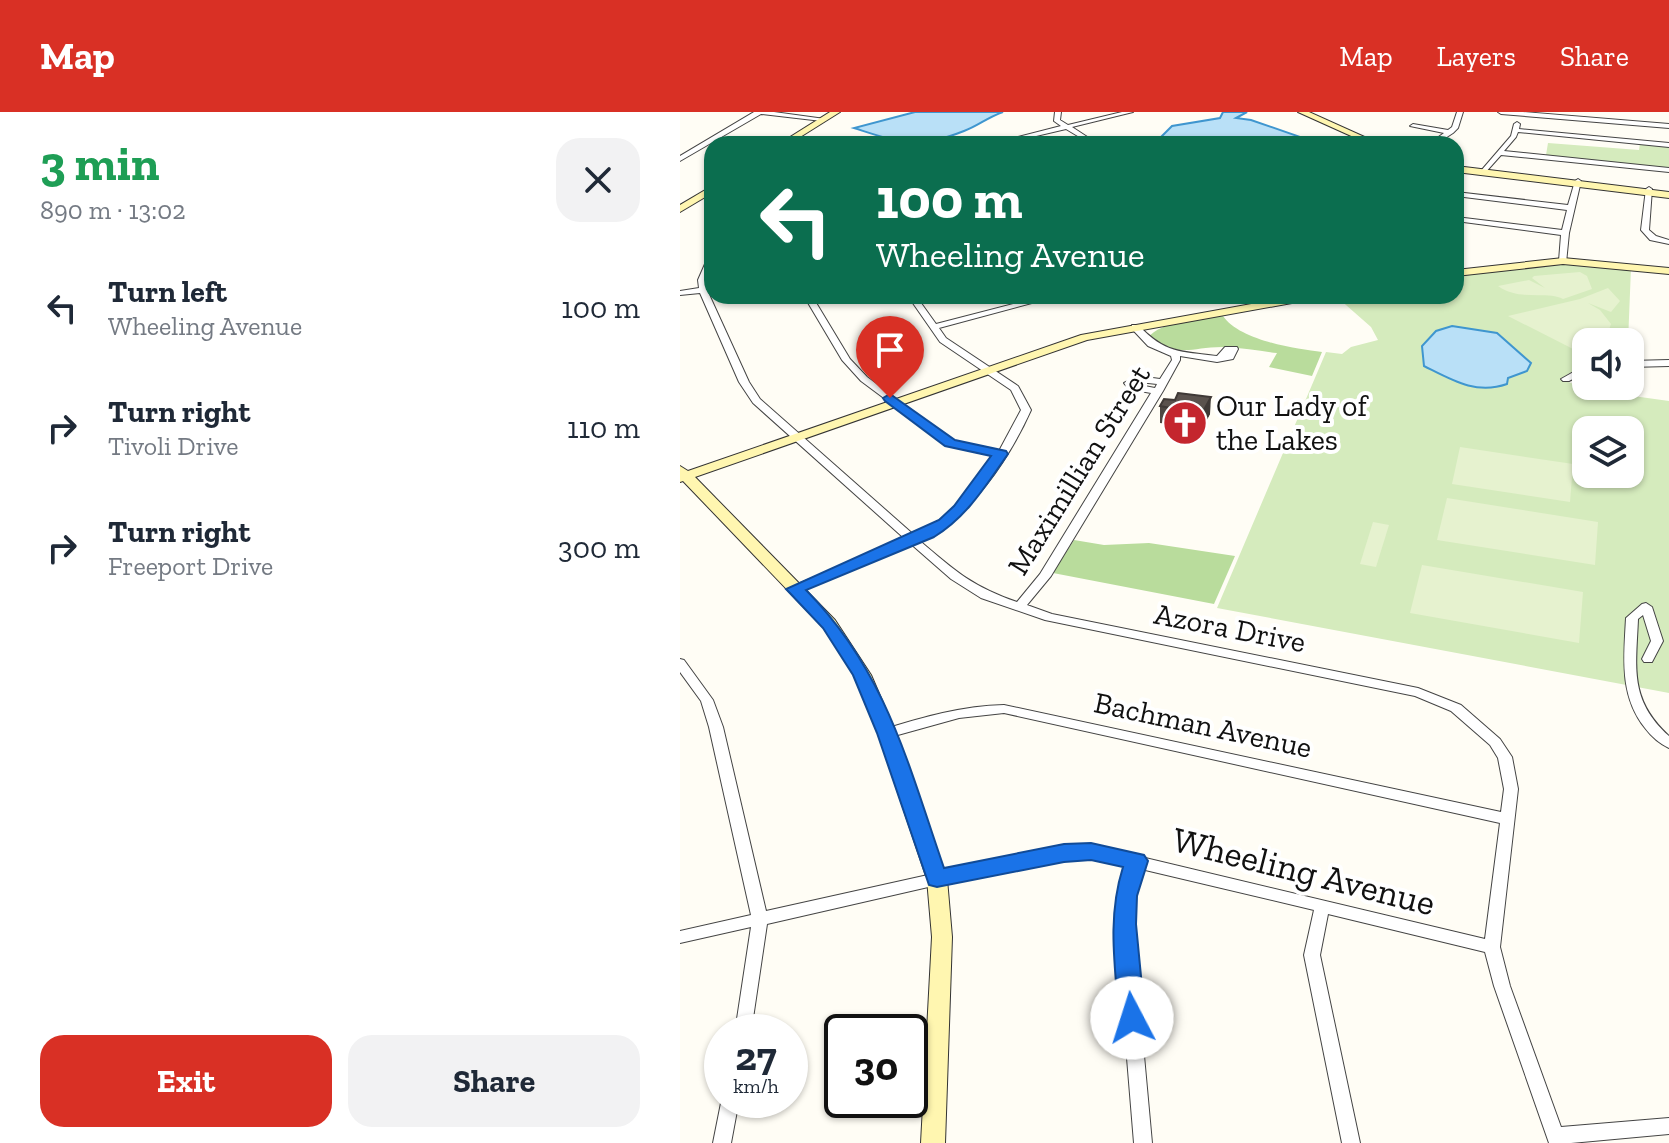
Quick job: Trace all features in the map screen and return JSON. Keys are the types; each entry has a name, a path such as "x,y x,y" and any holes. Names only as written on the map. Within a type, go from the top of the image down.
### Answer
{"main road":[{"path":"795,136 836,112"},
{"path":"1293,112 1347,136"},
{"path":"1302,112 1358,136"},
{"path":"1464,168 1669,194"},
{"path":"680,209 704,194"},
{"path":"1464,272 1563,261 1669,271"},
{"path":"933,1143 942,937 937,879 887,733 848,648 682,474 798,438 986,369 1085,337 1260,304"}],"street":[{"path":"719,136 759,112 822,119"},
{"path":"1058,112 1057,121 1082,136"},
{"path":"1031,136 1130,112"},
{"path":"1445,136 1451,132 1460,112"},
{"path":"1501,112 1669,126"},
{"path":"1618,112 1621,121"},
{"path":"1484,172 1515,130 1519,113"},
{"path":"1413,126 1451,132"},
{"path":"1515,130 1669,145"},
{"path":"680,159 704,145"},
{"path":"1501,153 1669,170"},
{"path":"1563,261 1565,233 1578,183"},
{"path":"1648,190 1645,230 1653,238 1669,242"},
{"path":"1464,195 1572,208"},
{"path":"1464,221 1565,233"},
{"path":"1471,232 1477,223"},
{"path":"680,293 703,290 704,275"},
{"name":"Azora Drive","path":"709,304 744,382 756,401 955,577 985,595 1082,625 1418,692 1456,708 1475,723 1505,757 1511,789 1492,947 1502,986 1556,1140"},
{"path":"813,304 846,360 864,379 950,443 1000,454"},
{"path":"795,589 945,523 960,510 1019,429 1026,410 1015,388 955,350 918,304"},
{"path":"934,327 1023,304"},
{"path":"1135,327 1151,344 1173,354 1221,359"},
{"name":"Maximillian Street","path":"1019,607 1045,576 1160,386 1173,354"},
{"path":"1644,364 1669,363"},
{"path":"1566,379 1572,376"},
{"path":"1648,659 1657,641 1646,607 1632,618 1629,688 1636,709 1669,743"},
{"path":"680,663 707,700 716,727 760,919 746,1014"},
{"name":"Bachman Avenue","path":"887,733 945,715 980,709 1004,709 1508,819"},
{"name":"Wheeling Avenue","path":"680,937 937,879 1064,853 1091,851 1492,947"},
{"path":"1136,861 1126,896 1124,924 1143,1143"},
{"path":"1322,908 1312,955 1351,1143"},
{"path":"722,1143 727,1118"},
{"path":"1556,1140 1669,1126"}],"green space":[{"path":"1548,143 1639,150 1640,143 1669,146 1669,168 1546,155"},
{"path":"1557,263 1631,268 1629,328 1572,328 1572,372 1560,379 1572,383 1572,400 1644,400 1644,398 1669,401 1669,693 1217,608 1326,352 1342,354 1351,347 1378,340 1371,327 1345,304 1464,304 1464,274"},
{"path":"1580,272 1587,276 1592,289 1563,299 1550,295 1515,294 1498,286 1529,280 1545,288 1532,278"},
{"path":"1608,288 1620,301 1611,312 1588,303 1600,310 1611,324 1610,328 1572,328 1572,348 1508,316 1580,299"},
{"path":"1223,316 1254,337 1283,346 1322,352 1312,376 1269,367 1277,353 1226,347 1179,350 1148,338 1162,327 1172,324"},
{"path":"1460,447 1572,464 1570,502 1452,484"},
{"path":"1447,498 1598,522 1595,565 1437,540"},
{"path":"1373,522 1389,525 1376,567 1360,564"},
{"path":"1074,540 1104,545 1149,543 1235,556 1214,604 1053,573"},
{"path":"1422,565 1583,592 1579,643 1410,613"}],"water":[{"path":"915,112 1003,112 950,136 880,136 854,128"},
{"path":"1223,112 1247,112 1236,118 1297,136 1162,136 1172,126 1220,118"},
{"path":"1452,326 1497,333 1531,363 1527,371 1508,378 1507,384 1485,388 1464,384 1424,366 1422,346 1436,331"}],"building":[{"path":"1178,393 1211,397 1199,419 1168,415 1171,408 1160,406 1164,399 1175,400"}],"place":[{"name":"Our Lady of the Lakes","path":"1185,423"}],"route":[{"path":"890,398 950,443 1000,454 960,510 945,523 929,533 795,589 848,648 863,675 887,733 937,879 1064,853 1091,851 1136,861 1126,896 1124,924 1132,1018"}]}
